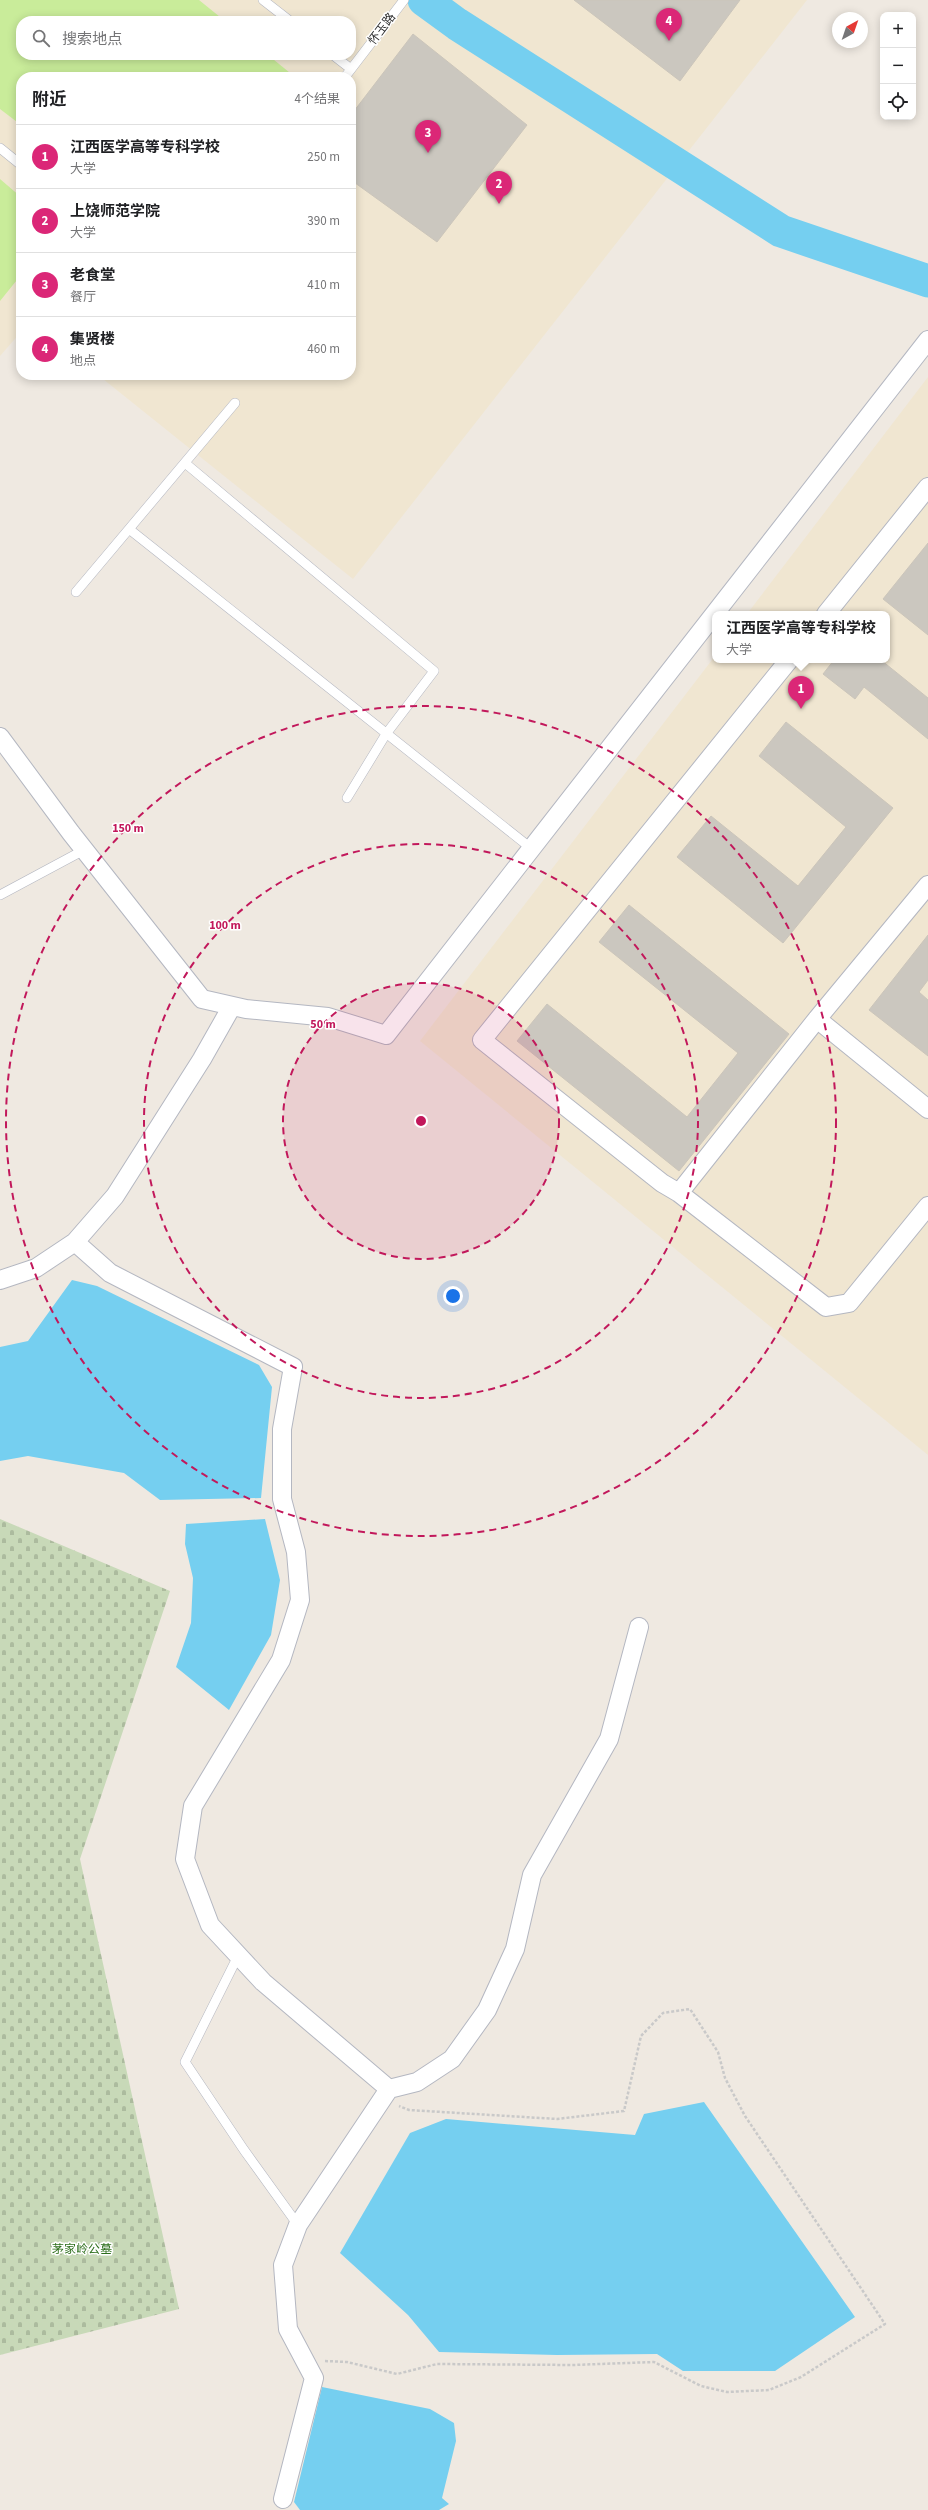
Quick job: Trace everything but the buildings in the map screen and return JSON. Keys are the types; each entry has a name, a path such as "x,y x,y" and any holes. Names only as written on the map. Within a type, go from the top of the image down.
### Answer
{"street":[{"path":"717,611 927,341"},
{"path":"828,611 928,487"},
{"path":"0,737 84,850 202,999 232,1006 328,1017 386,1035 712,618"},
{"path":"787,663 482,1040 662,1183 679,1193 826,1307 849,1303 928,1206"},
{"path":"679,1193 817,1019 928,885"},
{"path":"0,1280 36,1268 75,1242 115,1196 202,1059 232,1006"},
{"path":"817,1019 928,1109"},
{"path":"75,1242 110,1273 293,1366 282,1428 282,1499 296,1552 300,1600 281,1660 193,1806 185,1859 210,1925 263,1982 385,2094"},
{"path":"283,2499 314,2378 288,2329 284,2265 298,2225 385,2094 417,2082 452,2059 486,2010 515,1948 532,1876 609,1740 639,1627"}],"lane":[{"path":"263,0 284,16"},
{"name":"怀玉路","path":"349,72 404,0"},
{"path":"339,60 351,69"},
{"path":"0,148 16,161"},
{"path":"76,592 235,403"},
{"path":"185,463 434,671 386,734 347,798"},
{"path":"129,529 532,849"},
{"path":"0,895 84,850"},
{"path":"238,1956 185,2062 244,2150 298,2225"}],"path":[{"path":"304,2360 347,2362 398,2374 437,2364 573,2365 654,2362 701,2386 727,2392 769,2390 807,2373 885,2324 745,2116 725,2078 718,2052 690,2009 663,2013 642,2036 624,2111 557,2119 409,2110 385,2094"}],"shaded area":[{"path":"0,0 807,0 353,579 104,380 356,380 356,72 16,72 16,338 0,356"},
{"path":"928,377 928,1455 420,1041 712,660 712,663 890,663 890,611 749,611"}],"green space":[{"path":"0,0 199,0 219,16 16,16 16,60 274,60 289,72 16,72 16,121 0,109"},
{"path":"0,179 16,193 16,281 0,301"},
{"name":"茅家岭公墓","path":"0,1519 170,1591 80,1859 179,2309 0,2355"}],"water":[{"path":"72,1280 97,1286 259,1365 272,1387 261,1498 160,1500 124,1473 28,1456 0,1461 0,1347 28,1341"},
{"path":"265,1519 280,1580 271,1635 229,1710 176,1667 191,1623 193,1578 185,1544 186,1524"},
{"path":"704,2102 855,2317 775,2371 683,2371 657,2354 557,2355 439,2352 408,2315 340,2253 410,2133 446,2119 635,2135 644,2114"},
{"path":"322,2387 430,2409 454,2423 456,2441 442,2498 449,2504 439,2510 300,2510 294,2502"}],"waterway":[{"path":"424,0 457,24 781,231 928,281"}],"place":[{"name":"集贤楼","path":"669,41"},
{"name":"老食堂","path":"428,153"},
{"name":"上饶师范学院","path":"499,204"},
{"name":"江西医学高等专科学校","path":"801,709"}]}
